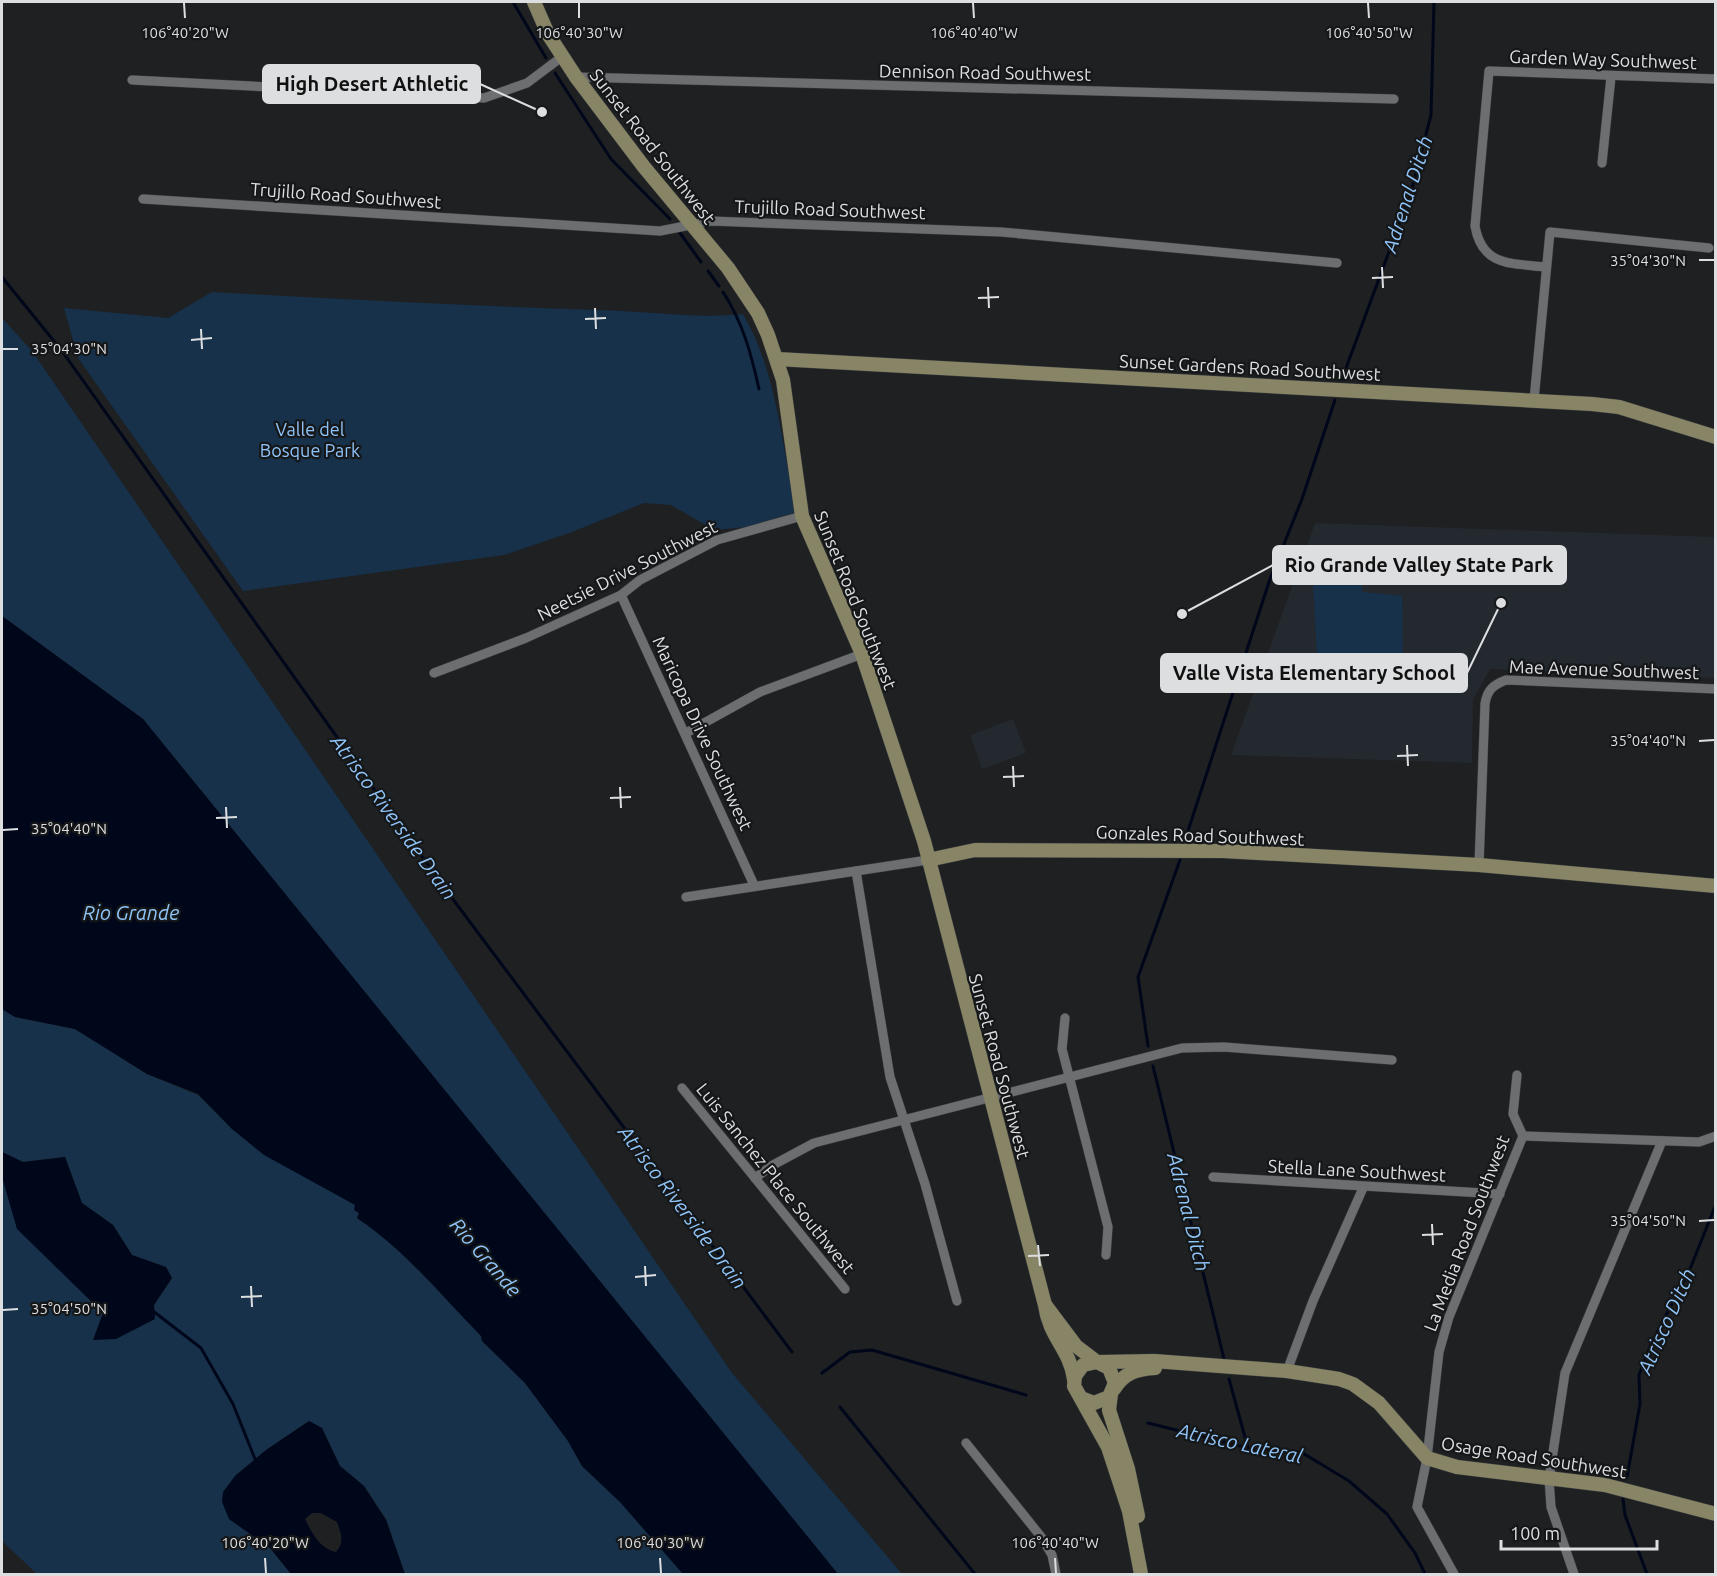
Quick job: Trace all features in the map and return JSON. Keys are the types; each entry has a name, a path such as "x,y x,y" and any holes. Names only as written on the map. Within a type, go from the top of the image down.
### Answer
{"street":[{"name":"Sunset Road Southwest","path":"534,2 548,34 576,77 744,289 758,313 777,359 786,397 802,516 862,654 924,841 989,1098 1045,1305 1047,1322 1070,1359 1074,1379"},
{"path":"132,80 484,98 527,83 563,56"},
{"name":"Garden Way Southwest","path":"1546,267 1503,262 1491,257 1477,239 1475,226 1489,71 1716,79"},
{"name":"Dennison Road Southwest","path":"576,77 1394,99"},
{"path":"1602,163 1611,77"},
{"name":"Trujillo Road Southwest","path":"143,199 660,231 711,221 1001,232 1337,263"},
{"path":"1534,400 1550,232 1709,248"},
{"name":"Sunset Gardens Road Southwest","path":"777,359 1534,400 1619,407 1716,437"},
{"name":"Neetsie Drive Southwest","path":"434,673 526,638 621,596 640,580 717,540 802,516"},
{"name":"Maricopa Drive Southwest","path":"621,596 754,885"},
{"path":"686,733 760,692 862,654"},
{"name":"Mae Avenue Southwest","path":"1479,865 1485,704 1489,689 1506,680 1716,689"},
{"name":"Gonzales Road Southwest","path":"686,897 928,860 975,850 1159,849 1479,865 1716,886"},
{"path":"856,871 890,1077 925,1184 957,1301"},
{"path":"1065,1018 1062,1041 1069,1077 1108,1227 1106,1255"},
{"path":"755,1178 773,1165 814,1143 1182,1048 1201,1047 1392,1060"},
{"name":"La Media Road Southwest","path":"1454,1575 1418,1507 1427,1458 1439,1352 1449,1317 1523,1136 1513,1114 1517,1076"},
{"name":"Luis Sanchez Place Southwest","path":"682,1088 845,1289"},
{"path":"1523,1136 1699,1142 1716,1136"},
{"path":"1574,1575 1551,1507 1549,1479 1565,1372 1583,1324 1662,1141"},
{"name":"Stella Lane Southwest","path":"1212,1177 1363,1188 1500,1194"},
{"path":"1287,1371 1312,1301 1363,1188"},
{"name":"Sunset Road Southwest","path":"1045,1305 1072,1341 1098,1362"},
{"name":"Osage Road Southwest","path":"1098,1362 1119,1364 1148,1360 1322,1375 1353,1384 1379,1403 1427,1458 1457,1467 1605,1485 1647,1494 1716,1514"},
{"path":"1098,1362 1113,1374 1109,1410 1128,1468 1138,1516 1142,1575 1124,1493 1103,1434 1075,1390 1074,1379 1083,1365 1098,1362"},
{"name":"Osage Road Southwest","path":"1112,1392 1127,1374 1139,1370 1197,1366"},
{"path":"1081,1398 1097,1403 1112,1392"},
{"path":"966,1443 1045,1542 1056,1575"}],"shaded area":[{"path":"1315,523 1715,537 1715,678 1490,669 1473,700 1472,763 1231,755"},
{"path":"1013,719 1026,753 982,769 970,735"}],"green space":[{"name":"Valle del Bosque Park","path":"212,292 689,315 743,314 755,337 771,386 797,512 746,527 714,530 671,505 644,503 572,532 504,555 243,591 78,358 64,308 168,318"},
{"path":"2,318 32,351 732,1373 902,1574 838,1574 143,719 2,616"},
{"path":"1311,546 1363,550 1362,592 1402,596 1403,656 1317,655"},
{"path":"2,1009 15,1017 75,1029 147,1074 198,1095 232,1129 356,1205 359,1213 357,1218 407,1259 481,1336 482,1341 525,1383 568,1441 582,1466 620,1502 683,1574 405,1574 386,1519 364,1486 340,1466 322,1428 309,1421 266,1450 235,1476 229,1519 270,1548 291,1574 37,1574 2,1541 2,1177 77,1286 103,1313 94,1340 153,1311 154,1305 172,1278 166,1267 132,1255 113,1225 82,1203 65,1157 23,1162 2,1152"}],"water":[{"name":"Rio Grande","path":"2,616 143,719 838,1574 683,1574 620,1502 582,1466 568,1441 525,1383 482,1341 481,1336 407,1259 357,1218 359,1213 354,1210 355,1205 264,1155 232,1129 198,1094 147,1074 75,1029 15,1017 2,1009"},
{"path":"2,1152 23,1162 65,1157 82,1203 113,1225 132,1255 166,1267 172,1278 154,1305 155,1319 116,1339 93,1340 103,1313 17,1229 2,1177"},
{"path":"309,1421 322,1428 340,1466 364,1486 386,1520 405,1574 291,1574 270,1548 229,1519 222,1502 223,1492 235,1476 266,1450","holes":["312,1513 321,1513 337,1522 341,1541 336,1552 321,1544 305,1519"]}],"waterway":[{"name":"Atrisco Lateral","path":"513,2 546,58"},
{"name":"Adrenal Ditch","path":"1342,379 1411,192 1431,115 1434,2"},
{"name":"Atrisco Lateral","path":"555,73 611,159 670,219"},
{"name":"Atrisco Lateral","path":"680,233 701,262"},
{"name":"Atrisco Lateral","path":"708,271 719,286"},
{"name":"Atrisco Riverside Drain","path":"2,277 62,351 443,886 792,1352"},
{"name":"Atrisco Lateral","path":"723,292 746,339 759,389"},
{"name":"Adrenal Ditch","path":"1187,834 1270,579 1302,499 1335,400"},
{"name":"Adrenal Ditch","path":"1148,1046 1138,977 1180,860"},
{"name":"Adrenal Ditch","path":"1153,1066 1224,1359"},
{"name":"Atrisco Ditch","path":"1627,1477 1640,1404 1639,1375 1651,1344 1690,1269 1716,1204"},
{"path":"153,1311 201,1348 233,1404 255,1459"},
{"path":"822,1373 850,1352 872,1350 1026,1395"},
{"name":"Adrenal Ditch","path":"1229,1379 1248,1448"},
{"name":"Atrisco Riverside Drain","path":"840,1407 975,1574"},
{"name":"Atrisco Lateral","path":"1148,1423 1248,1448 1301,1452 1349,1481 1387,1514 1415,1553 1425,1574"},
{"name":"Atrisco Ditch","path":"1623,1499 1625,1515 1647,1574"}],"place":[{"name":"High Desert Athletic","path":"542,112"},
{"name":"Valle Vista Elementary School","path":"1501,603"},
{"name":"Rio Grande Valley State Park","path":"1182,614"}]}
